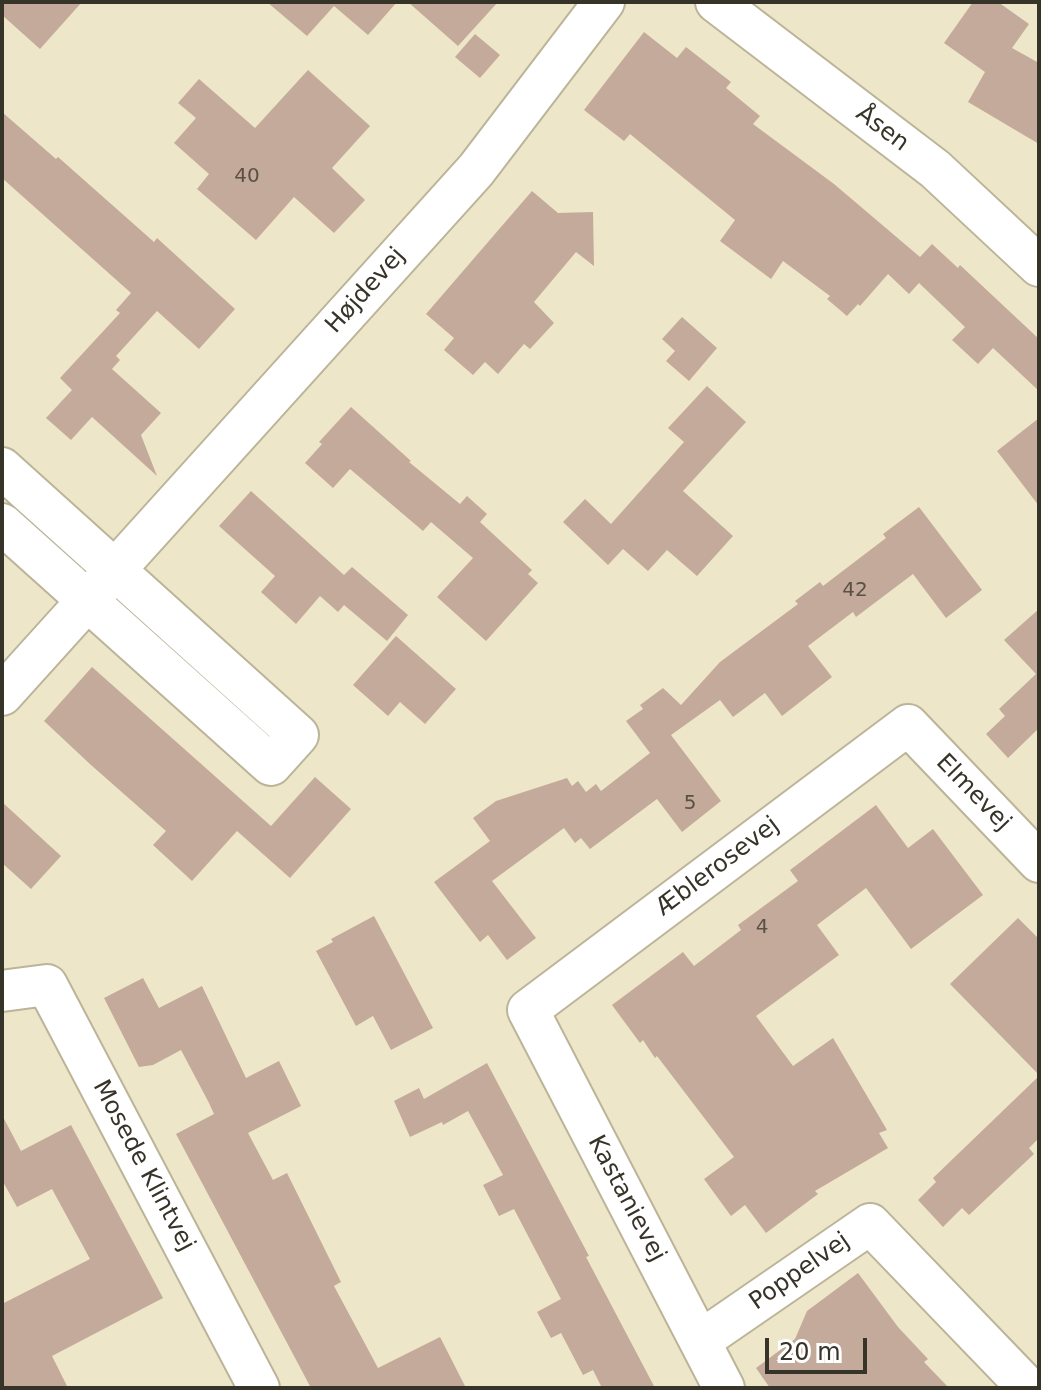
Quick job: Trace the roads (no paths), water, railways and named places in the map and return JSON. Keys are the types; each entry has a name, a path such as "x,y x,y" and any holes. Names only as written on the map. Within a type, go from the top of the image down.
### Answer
{"street":[{"name":"Højdevej","path":"2,695 476,170 604,2"},
{"name":"Åsen","path":"716,2 935,169 1039,266"},
{"path":"2,468 298,735 271,765 2,524"},
{"name":"Elmevej","path":"908,725 1039,862"},
{"name":"Æblerosevej","path":"528,1010 908,725"},
{"name":"Mosede Klintvej","path":"2,991 47,985 259,1388"},
{"name":"Kastanievej","path":"528,1010 724,1388"},
{"name":"Poppelvej","path":"700,1341 870,1224 1028,1388"}]}
